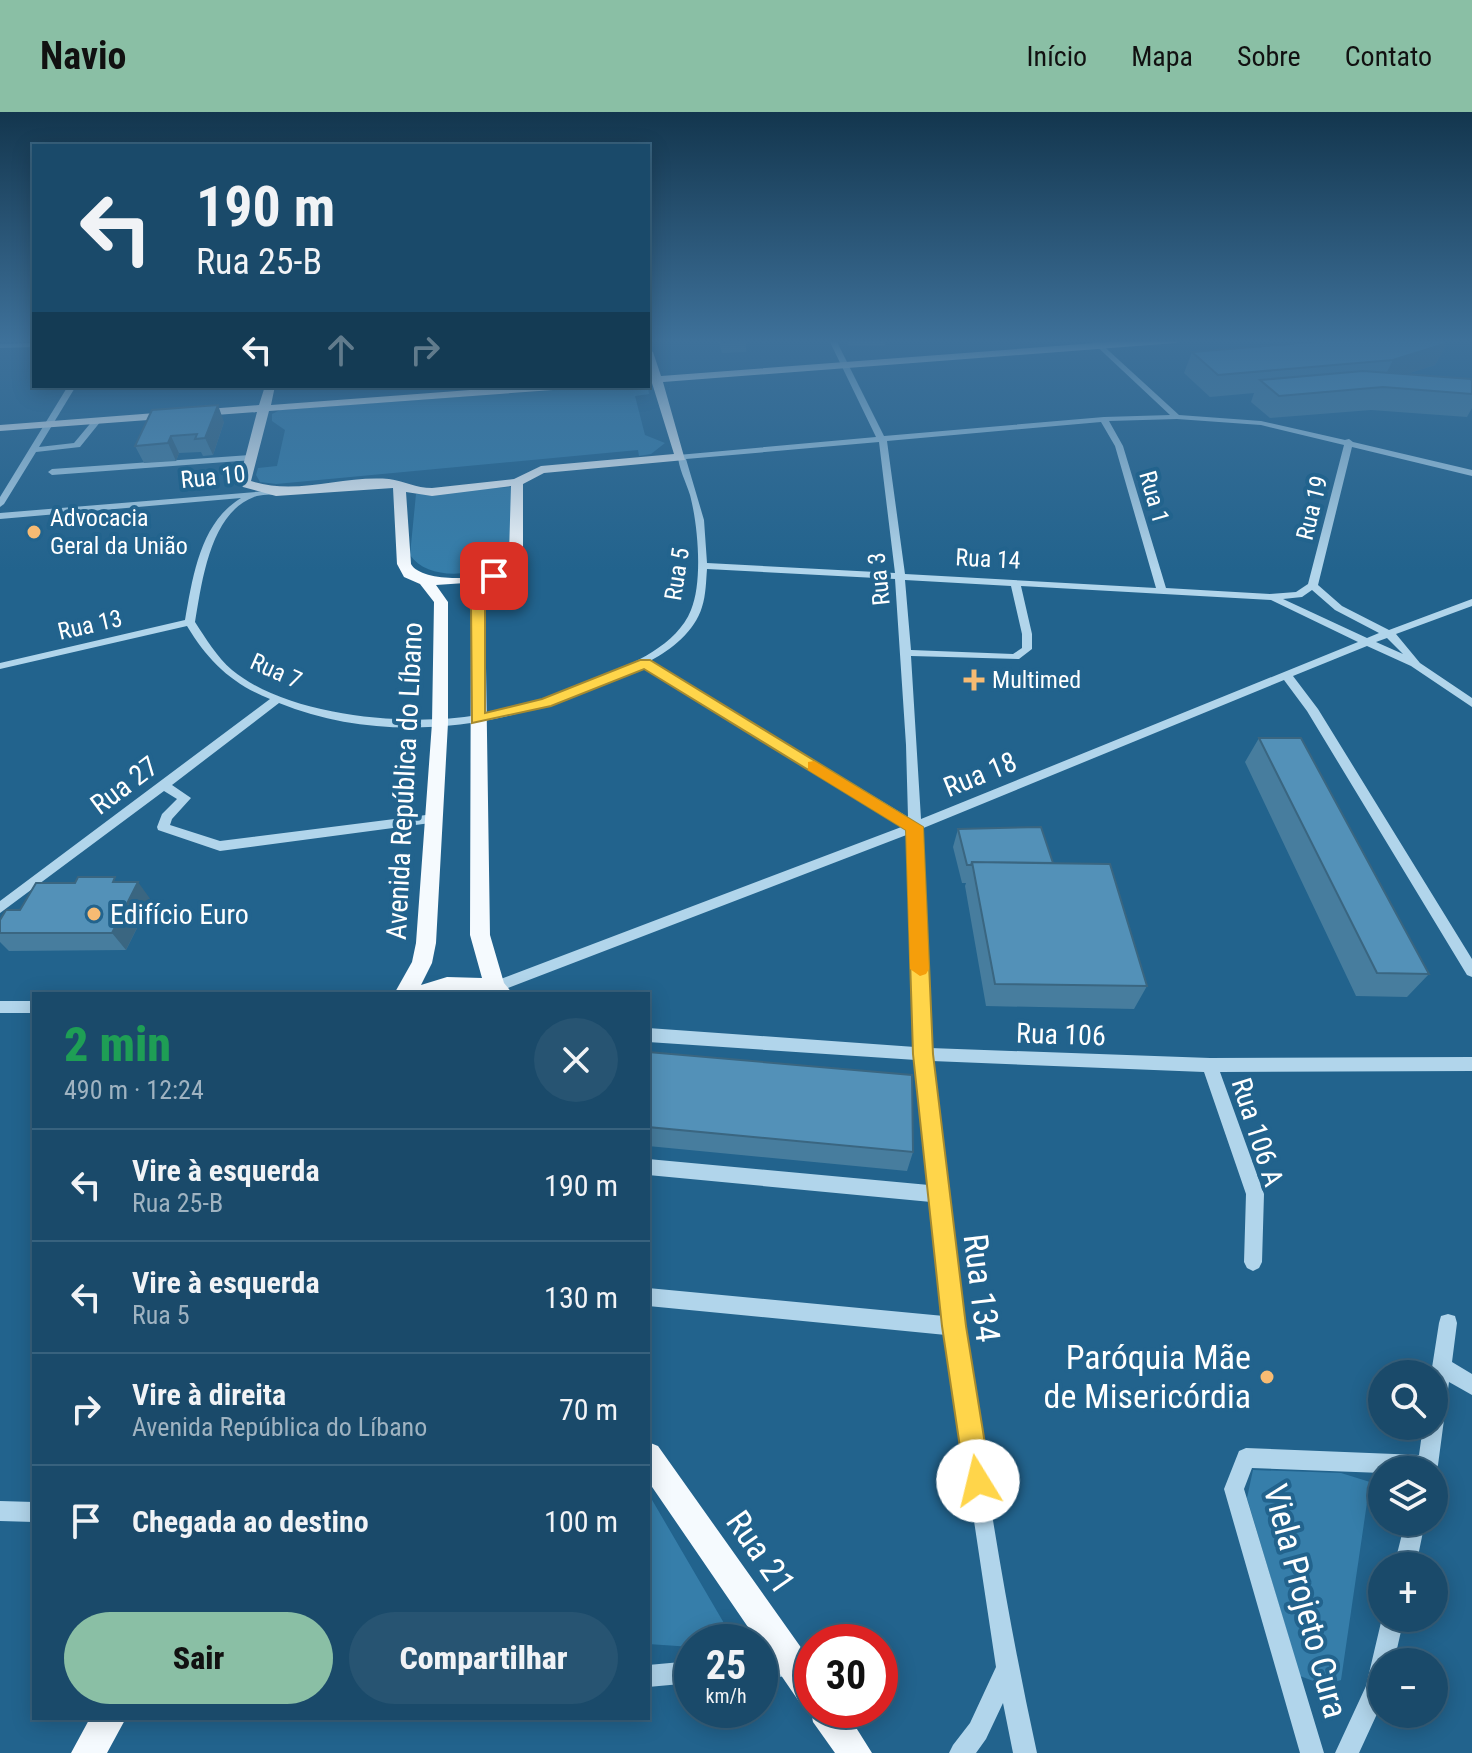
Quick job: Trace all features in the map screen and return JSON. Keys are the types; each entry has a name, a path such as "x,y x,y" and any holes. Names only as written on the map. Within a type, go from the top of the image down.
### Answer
{"main road":[{"path":"0,428 128,417"},
{"path":"261,417 245,481 254,487 276,492"},
{"name":"Rua 5","path":"666,417 681,457"},
{"name":"Rua 10","path":"276,492 389,483 432,492 517,482 541,470 681,457"},
{"path":"425,992 447,986 498,990 480,935 478,601 481,589 516,555 517,482"},
{"name":"Avenida República do Líbano","path":"399,487 404,564 409,574 425,581 441,602 440,723 426,943 422,963 406,992"},
{"path":"425,581 461,581 494,576"},
{"name":"Rua 21","path":"650,1459 794,1665"},
{"path":"88,1753 108,1720"},
{"path":"838,1728 855,1753"}],"street":[{"path":"0,504 53,417"},
{"name":"Rua 3","path":"871,417 883,442 900,577 915,827"},
{"name":"Rua 10","path":"681,457 883,442 1104,419 1177,417 1261,423 1349,441 1472,473"},
{"name":"Rua 1","path":"1104,419 1119,446 1161,588"},
{"path":"32,450 77,445 97,421"},
{"name":"Rua 19","path":"1313,585 1349,441"},
{"name":"Rua 5","path":"477,719 546,702 645,663 696,611 705,539 697,498 681,457"},
{"path":"52,472 250,458"},
{"name":"Rua 10","path":"0,516 190,502 276,492"},
{"path":"190,622 196,584 219,519 229,506 250,496"},
{"path":"190,502 214,508 219,519"},
{"name":"Rua 14","path":"704,566 1161,588 1270,597 1298,595 1313,585"},
{"path":"906,653 1015,657 1027,649 1027,634 1015,582"},
{"path":"1313,585 1325,600 1344,613 1391,635 1415,664"},
{"name":"Rua 14","path":"1270,597 1313,614 1415,664 1472,703"},
{"name":"Rua 18","path":"498,990 915,827 1286,674 1472,602"},
{"name":"Rua 13","path":"0,666 190,622"},
{"name":"Rua 7","path":"190,622 207,651 234,677 276,700 384,721 440,723 477,719"},
{"path":"645,663 915,827"},
{"path":"1286,674 1312,709 1472,971"},
{"name":"Rua 27","path":"0,908 276,700"},
{"path":"163,785 185,798 166,817 163,827 220,846 434,819"},
{"name":"Rua 134","path":"915,827 923,1054 938,1194 954,1326 1007,1668 1025,1753"},
{"path":"0,1007 32,1007"},
{"name":"Rua 106","path":"650,1035 923,1054 1210,1065 1472,1064"},
{"name":"Rua 106 A","path":"1210,1065 1255,1194 1253,1262"},
{"path":"650,1167 938,1194"},
{"path":"650,1297 954,1326"},
{"name":"Viela Projeto Cura","path":"1443,1360 1448,1323"},
{"path":"1448,1371 1472,1385"},
{"name":"Viela Projeto Cura","path":"1312,1753 1234,1489 1246,1458 1368,1465"},
{"path":"0,1511 32,1512"},
{"path":"778,1666 794,1665"},
{"path":"961,1753 978,1731 1007,1668"},
{"path":"650,1676 674,1674"},
{"name":"Viela Projeto Cura","path":"1347,1753 1368,1708"}],"shaded area":[{"path":"272,417 640,417 645,435 665,443 651,454 639,456 638,450 276,484 260,482 256,475 258,468 277,466 285,430 272,421"},
{"path":"511,487 512,546 507,557 497,564 471,572 443,573 419,564 410,555 416,494"},
{"path":"1253,1470 1341,1473 1368,1481 1341,1680 1324,1685 1300,1676 1247,1498"},
{"path":"650,1496 724,1624 674,1624 674,1646 650,1644"}],"building":[{"path":"149,417 213,417 205,438 195,439 197,434 171,436 168,443 135,446"},
{"path":"1259,738 1301,738 1429,974 1377,973"},
{"path":"1041,827 1053,863 972,862 967,865 958,829"},
{"path":"972,862 1110,864 1147,986 995,984"},
{"path":"78,877 115,877 113,882 138,882 112,933 0,933 0,920 6,910 20,910 36,883 75,883"},
{"path":"650,1052 912,1075 913,1152 650,1127"}],"slow traffic":[{"path":"814,766 915,827 920,969"}],"place":[{"name":"Advocacia Geral da União","path":"34,532"},
{"name":"Multimed","path":"974,680"},
{"name":"Edifício Euro","path":"94,914"},
{"name":"Paróquia Mãe de Misericórdia","path":"1267,1377"}],"route":[{"path":"494,576 481,589 478,601 477,719 546,702 645,663 915,827 923,1054 954,1326 978,1481"}]}
